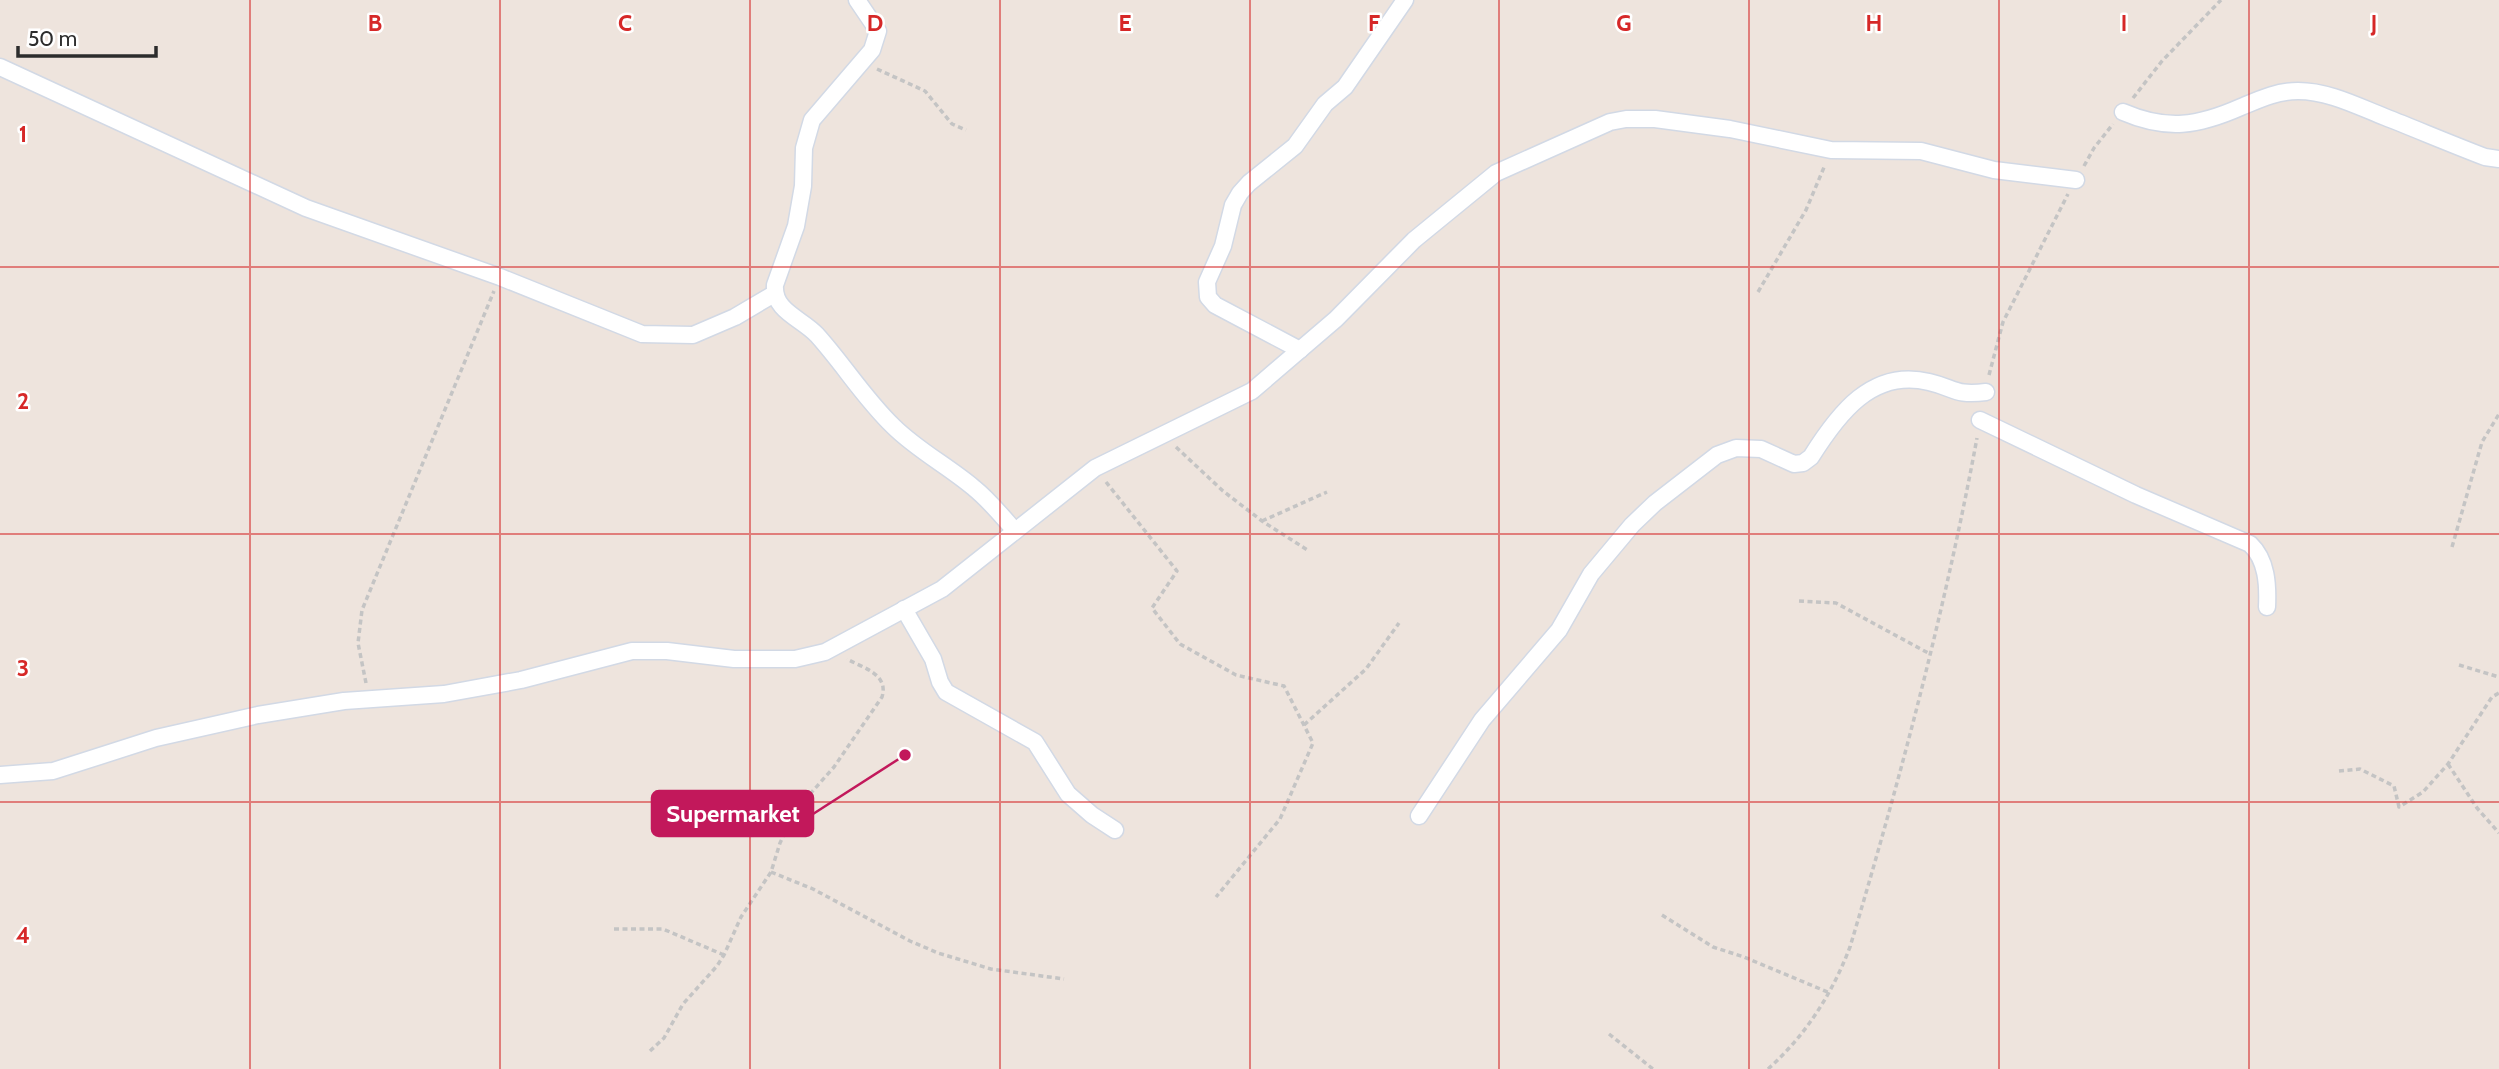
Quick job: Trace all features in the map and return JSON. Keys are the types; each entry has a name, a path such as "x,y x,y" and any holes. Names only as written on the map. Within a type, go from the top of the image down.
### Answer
{"street":[{"path":"857,0 878,31 876,43 812,120 804,148 803,186 798,215 774,294 783,309 814,332 858,388 893,426 975,489 1015,531"},
{"path":"1300,350 1215,305 1208,297 1207,282 1217,262 1229,217 1240,193 1300,140 1325,104 1345,87 1405,0"},
{"path":"0,67 306,208 500,276 642,334 693,335 735,317 774,294"},
{"path":"2123,112 2157,124 2189,124 2228,113 2271,95 2312,92 2346,102 2485,157 2499,159"},
{"path":"0,775 53,771 156,738 258,715 344,701 444,694 521,680 632,651 667,651 734,660 795,659 830,650 942,589 1095,468 1252,391 1336,319 1414,240 1496,173 1595,127 1626,119 1655,119 1730,129 1831,150 1921,151 1994,170 2077,180"},
{"path":"1419,816 1482,720 1559,630 1597,566 1632,525 1679,482 1717,455 1736,448 1758,449 1791,463 1803,463 1811,457 1850,404 1860,395 1884,383 1919,380 1960,394 1986,392"},
{"path":"1980,420 2136,495 2250,544 2264,565 2267,607"},
{"path":"904,609 933,659 946,692 1035,742 1068,794 1115,831"}],"path":[{"path":"1986,392 2003,322 2094,148 2162,61 2221,0"},
{"path":"862,63 925,90 952,124 965,130"},
{"path":"1758,292 1806,210 1831,150"},
{"path":"369,699 359,643 362,610 500,276"},
{"path":"2452,547 2482,442 2499,414"},
{"path":"1768,1069 1801,1035 1830,993 1853,939 1930,654 1980,420"},
{"path":"1163,434 1223,491 1262,521 1309,551"},
{"path":"1095,468 1177,571 1153,608 1180,644 1236,675 1284,686 1313,743 1280,819 1216,897"},
{"path":"1262,521 1327,492"},
{"path":"1799,601 1836,603 1930,654"},
{"path":"1304,725 1366,669 1399,623"},
{"path":"650,1051 664,1038 683,1004 724,955 741,917 771,872 780,843 795,811 834,767 883,694 883,685 876,674 830,650"},
{"path":"2459,666 2499,677"},
{"path":"2339,771 2360,769 2393,786 2399,807 2423,792 2448,764 2492,697 2499,693"},
{"path":"2448,764 2477,808 2499,832"},
{"path":"771,872 813,888 910,941 938,953 991,969 1064,979"},
{"path":"1662,915 1713,947 1830,993"},
{"path":"614,929 663,929 724,955"},
{"path":"1609,1034 1653,1069"}],"place":[{"name":"Supermarket","path":"905,755"}]}
